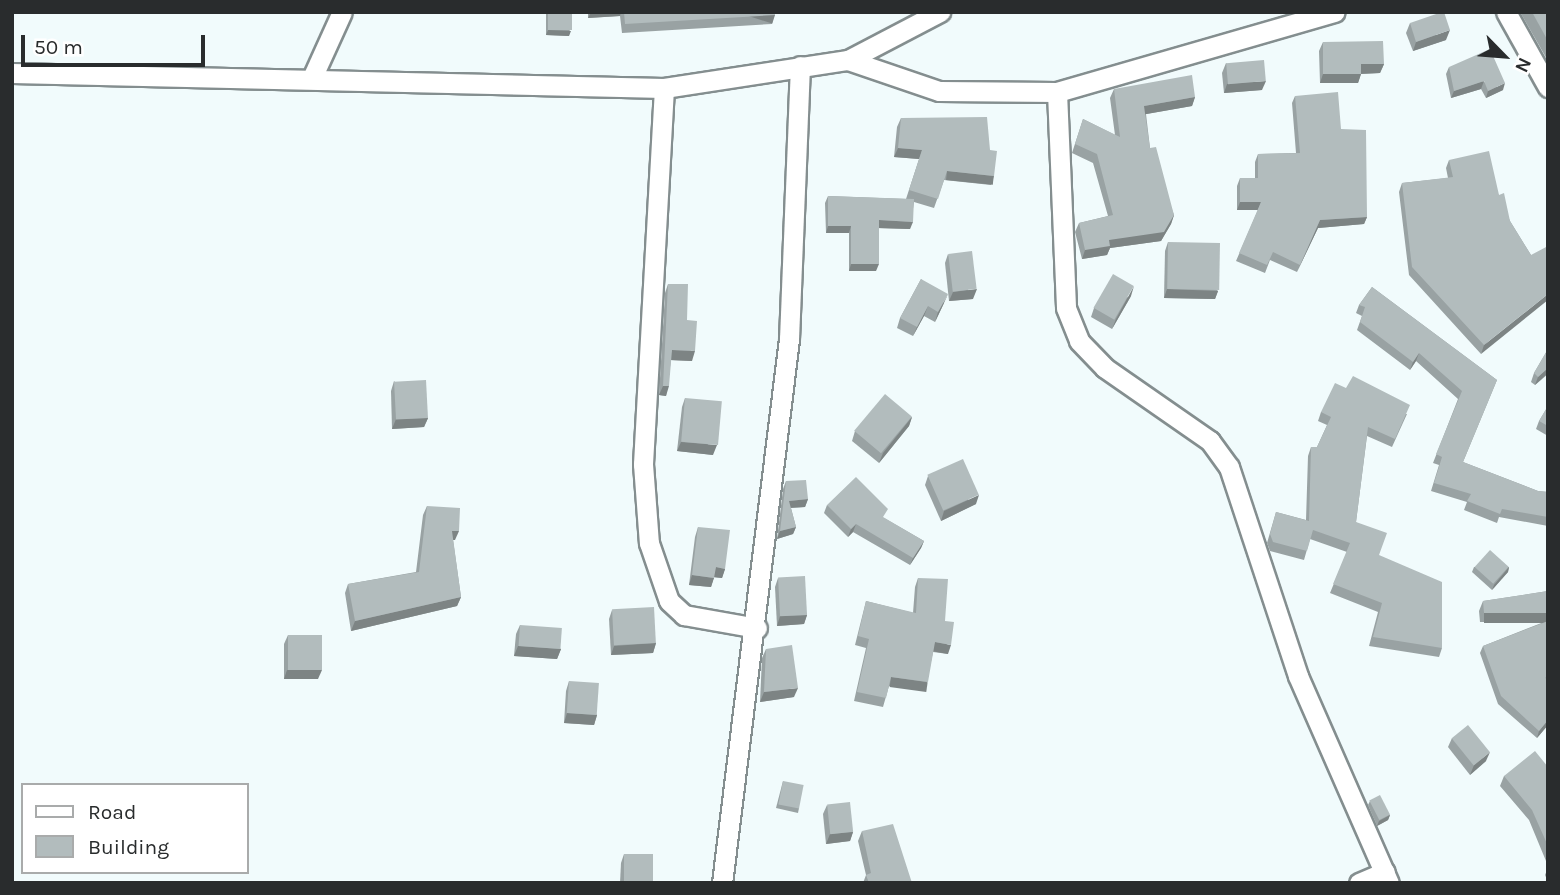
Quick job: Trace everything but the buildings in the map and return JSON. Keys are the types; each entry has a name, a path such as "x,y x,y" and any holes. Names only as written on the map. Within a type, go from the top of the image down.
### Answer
{"street":[{"path":"312,78 342,12"},
{"path":"12,73 664,88 848,60 940,12"},
{"path":"848,60 939,91 1057,92 1335,12"},
{"path":"1506,12 1548,87"},
{"path":"722,883 736,737 757,628 789,339 800,66"},
{"path":"664,88 643,464 649,544 669,601 684,615 757,628"},
{"path":"1057,92 1066,308 1079,341 1105,368 1210,441 1229,467 1298,676 1387,877 1359,883"}]}
